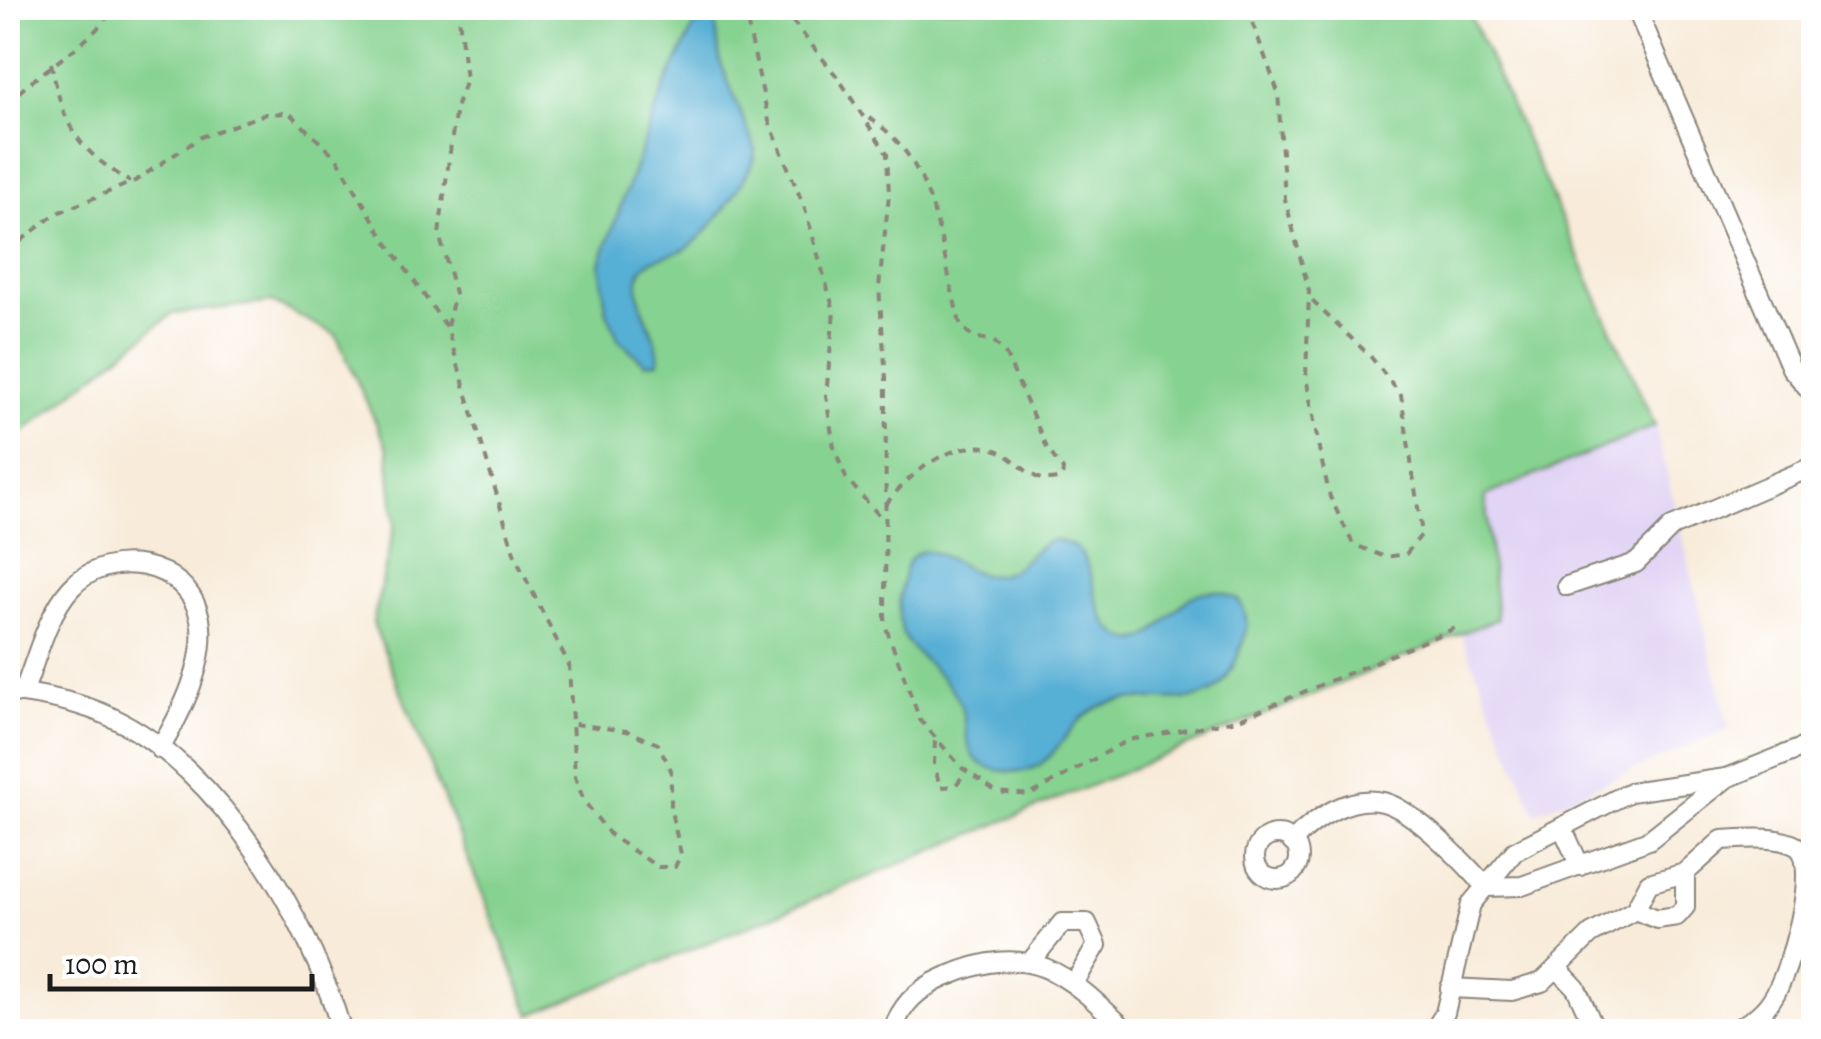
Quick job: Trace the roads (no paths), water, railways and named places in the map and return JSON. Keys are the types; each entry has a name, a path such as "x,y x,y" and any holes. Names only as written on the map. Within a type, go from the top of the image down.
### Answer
{"street":[{"path":"1636,8 1790,368 1814,395"},
{"path":"1567,586 1636,563 1672,526 1814,466"},
{"path":"160,749 197,664 202,636 195,604 160,570 134,563 113,564 80,579 60,604 15,692 62,700 111,717 160,749 213,799 273,879 310,949 342,1032"},
{"path":"1433,1032 1444,1013 1471,904 1515,851 1630,792 1727,778 1814,743"},
{"path":"1486,887 1522,886 1648,840 1727,778"},
{"path":"1292,842 1322,815 1360,802 1384,802 1464,862 1486,887"},
{"path":"1562,827 1580,866"},
{"path":"1450,988 1512,992 1530,988 1558,970 1591,934 1636,910 1649,884 1685,873 1722,840 1787,843 1798,847 1808,861 1801,934 1786,976 1760,1013 1730,1032"},
{"path":"1636,910 1656,919 1677,916 1685,907 1685,873"},
{"path":"1032,960 1062,922 1087,923 1097,946 1075,982"},
{"path":"893,1032 907,1002 938,980 982,961 1032,960 1075,982 1128,1032"},
{"path":"1558,970 1576,988 1596,1032"}],"water":[{"path":"703,8 714,8 720,61 755,148 754,158 734,194 704,233 685,249 649,262 640,273 640,302 659,362 646,364 619,340 606,310 600,263 663,90"},
{"path":"1052,540 1070,544 1081,554 1102,613 1110,627 1124,638 1138,640 1150,635 1186,601 1201,593 1218,592 1238,600 1245,612 1246,630 1228,675 1214,690 1181,700 1121,700 1099,707 1086,715 1036,767 1004,771 988,767 971,752 956,696 904,636 899,604 904,575 910,559 923,551 974,572 995,576 1018,566"}]}
